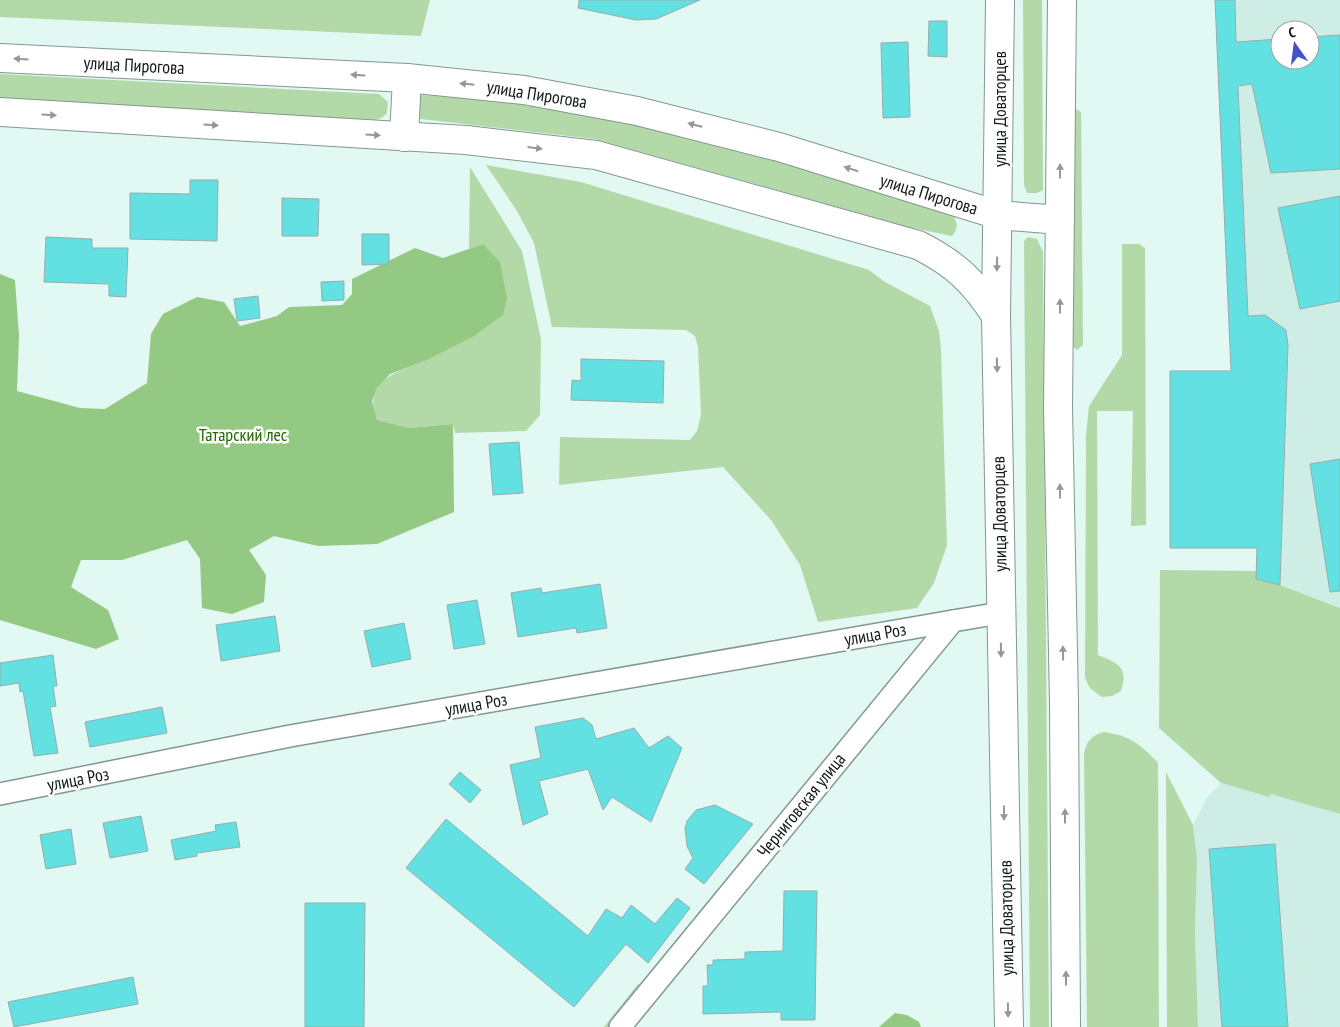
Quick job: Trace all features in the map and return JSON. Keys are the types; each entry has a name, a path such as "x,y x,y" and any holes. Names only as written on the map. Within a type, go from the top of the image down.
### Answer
{"main road":[{"name":"улица Доваторцев","path":"1000,0 996,316 1008,1027"},
{"path":"1062,0 1058,408 1064,692 1066,1027"},
{"name":"улица Пирогова","path":"0,58 407,78 524,90 637,111 779,147 998,215 1060,220"},
{"path":"404,136 407,78"},
{"path":"0,112 466,140 596,155 918,246 944,258 964,273 982,294 996,316"}],"street":[{"path":"953,620 1000,613"},
{"name":"улица Роз","path":"0,794 309,733 953,620"},
{"name":"Черниговская улица","path":"620,1027 953,620"}],"shaded area":[{"path":"1215,0 1340,0 1340,608 1280,585 1256,579 1261,338 1229,338"},
{"path":"1221,783 1269,797 1270,793 1340,814 1340,1027 1198,1027 1195,934 1197,859 1193,825 1207,798"}],"green space":[{"path":"0,0 430,0 421,36 0,17"},
{"path":"1023,0 1042,0 1043,190 1037,193 1027,193 1024,185"},
{"path":"0,74 379,94 388,102 387,113 375,120 0,100"},
{"path":"418,96 533,102 598,113 781,160 912,203 948,212 954,216 957,225 952,236 908,227 595,139 421,119 416,115"},
{"path":"1074,108 1081,112 1083,345 1077,350 1072,346"},
{"path":"486,165 581,182 869,270 885,282 930,306 939,331 941,349 947,545 934,583 917,608 818,622 800,565 771,520 723,467 559,485 560,437 690,440 697,431 701,415 698,347 695,336 686,330 552,327 534,243 517,211"},
{"path":"470,167 522,251 541,339 540,415 526,431 455,433 453,424 409,428 377,420 373,407 374,396 378,387 385,380 394,374 427,360 483,244 469,249"},
{"path":"1028,237 1037,239 1043,252 1049,1027 1030,1027 1024,241"},
{"name":"Татарский лес","path":"483,244 500,262 507,299 503,315 474,336 427,360 390,374 377,388 372,401 377,420 409,428 453,424 454,512 377,544 318,546 274,536 249,550 266,575 264,602 232,614 202,608 200,559 187,540 122,560 81,560 71,587 108,610 119,639 96,649 0,620 0,274 15,280 19,336 17,391 80,408 105,409 147,383 151,334 163,314 197,297 224,302 240,326 277,316 289,307 342,305 352,294 352,279 415,248 443,258"},
{"path":"1122,244 1139,244 1145,248 1146,525 1131,526 1133,411 1097,411 1098,655 1116,663 1120,667 1123,676 1121,691 1112,696 1102,697 1090,688 1085,678 1086,435 1089,406 1122,355"},
{"path":"1160,570 1256,571 1257,579 1280,585 1340,608 1340,814 1271,794 1269,797 1221,783 1159,728"},
{"path":"1104,732 1121,736 1134,742 1158,763 1159,1027 1087,1027 1084,753 1091,739"},
{"path":"1166,772 1193,825 1197,859 1195,934 1198,1027 1167,1027"},
{"path":"638,984 641,985 610,1027 604,1027"},
{"path":"895,1013 907,1015 919,1022 921,1027 879,1027"}],"building":[{"path":"579,0 700,0 656,19 636,20 578,8"},
{"path":"1215,0 1235,0 1236,42 1270,40 1270,70 1320,70 1320,36 1340,35 1340,169 1271,173 1252,84 1238,86 1248,316 1265,315 1286,330 1288,345 1280,585 1256,579 1257,548 1170,548 1170,371 1231,371"},
{"path":"929,21 947,21 947,57 928,56"},
{"path":"908,42 910,117 883,118 881,43"},
{"path":"190,180 218,180 217,241 130,239 130,193 190,194"},
{"path":"1340,196 1340,301 1300,309 1278,208"},
{"path":"282,198 319,199 318,236 282,236"},
{"path":"362,234 389,234 389,264 362,265"},
{"path":"46,237 92,239 92,248 128,248 126,297 109,296 109,284 44,282"},
{"path":"344,281 344,300 322,301 321,282"},
{"path":"258,296 260,318 237,321 234,299"},
{"path":"581,359 664,361 663,403 571,400 572,380 581,381"},
{"path":"519,442 523,493 493,495 489,444"},
{"path":"1340,459 1340,591 1330,592 1310,464"},
{"path":"600,584 607,628 577,633 576,628 518,637 511,593 541,588 542,593"},
{"path":"477,600 485,644 454,649 447,605"},
{"path":"275,616 280,651 221,661 216,625"},
{"path":"404,623 411,659 372,667 364,631"},
{"path":"53,655 57,686 53,686 56,706 50,707 58,753 34,756 23,691 20,692 19,683 0,686 0,663"},
{"path":"162,707 167,733 90,747 85,722"},
{"path":"583,718 592,725 596,739 634,728 649,748 668,736 682,748 651,822 612,797 603,810 588,769 539,781 548,814 523,825 510,765 541,758 535,727"},
{"path":"460,772 481,790 470,803 449,784"},
{"path":"715,805 753,824 704,884 685,869 693,858 687,846 685,828 687,821 696,810"},
{"path":"141,816 148,851 110,858 103,823"},
{"path":"446,819 588,936 606,909 622,918 631,905 655,924 677,898 690,908 648,963 626,944 574,1007 406,868"},
{"path":"236,822 240,847 197,853 197,856 175,860 171,840 216,831 215,825"},
{"path":"71,829 76,864 46,869 40,835"},
{"path":"1275,844 1288,1027 1222,1027 1209,849"},
{"path":"784,891 817,891 815,1020 781,1020 781,1012 703,1014 703,986 708,986 707,965 713,965 713,960 745,959 745,952 783,951"},
{"path":"305,903 365,903 364,1027 305,1027"},
{"path":"133,977 138,1004 14,1027 8,1002"}]}
